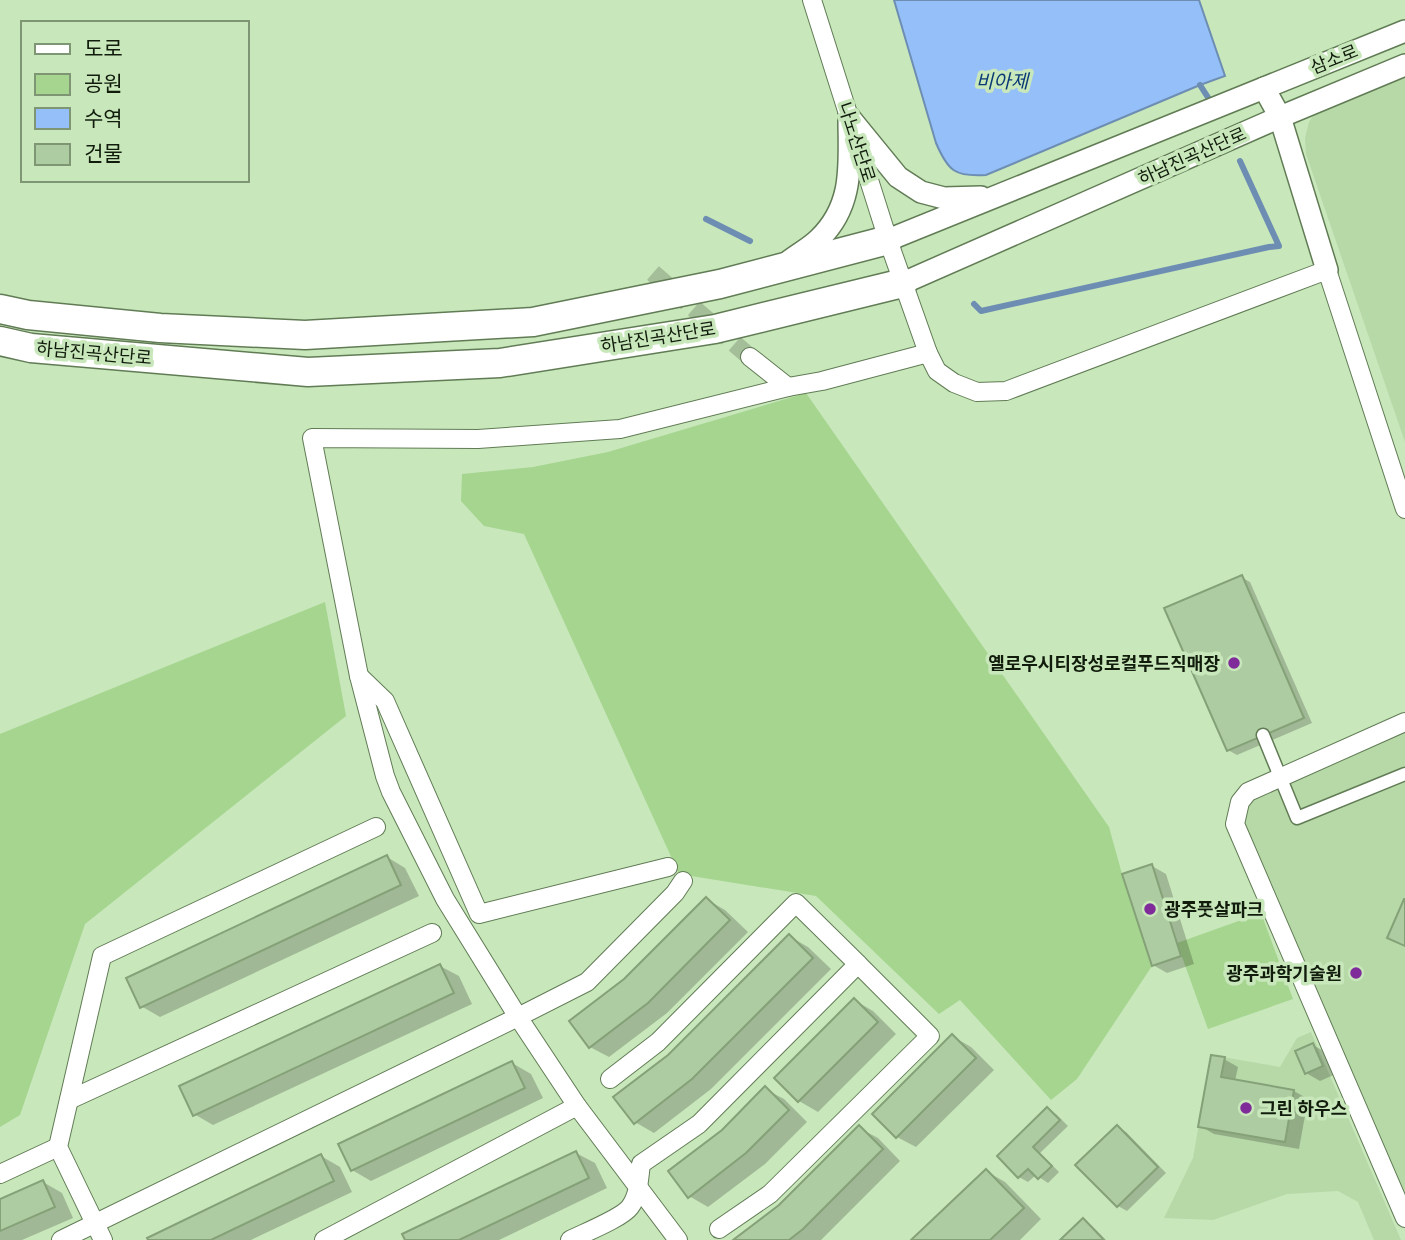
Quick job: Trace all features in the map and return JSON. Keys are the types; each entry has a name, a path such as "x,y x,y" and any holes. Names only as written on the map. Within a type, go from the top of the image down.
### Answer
{"highway":[{"name":"하남진곡산단로","path":"0,309 28,315 160,328 305,335 533,322 720,284 888,240"},
{"name":"하남진곡산단로","path":"0,341 32,348 308,372 500,363 715,329 903,284"}],"street":[{"name":"나노산단로","path":"811,0 888,240 928,353 937,371 954,383 977,392 1006,391 1327,270"},
{"name":"삼소로","path":"1264,88 1405,31"},
{"name":"삼소로","path":"1280,117 1405,65"},
{"path":"1264,88 1280,117 1405,509"},
{"name":"하남진곡산단로","path":"888,240 1264,88"},
{"path":"849,117 898,177 922,192 944,198 996,196"},
{"path":"778,269 818,240 835,221 845,200 849,167 849,117"},
{"name":"하남진곡산단로","path":"903,284 1280,117"},
{"path":"678,1240 577,1106 518,1017 445,899 391,792 359,677 312,438 478,439 620,429 928,353"},
{"path":"750,357 788,387"},
{"path":"359,677 385,701 479,914 668,867"},
{"path":"1405,722 1248,792 1240,802 1235,824 1405,1218"},
{"path":"1263,735 1297,818 1405,774"},
{"path":"100,1232 58,1147 102,956 376,827"},
{"path":"61,1240 100,1232 587,982 675,893 683,881"},
{"path":"610,1079 658,1042 796,903 930,1036 770,1194 719,1229"},
{"path":"69,1100 432,933"},
{"path":"570,1240 614,1219 629,1208 638,1188 641,1164 699,1124 858,964"},
{"path":"324,1240 577,1106"},
{"path":"0,1174 58,1147"}],"shaded area":[{"path":"1405,78 1405,442 1306,154 1305,138 1309,122 1316,111"},
{"name":"광주과학기술원","path":"1405,728 1405,1201 1242,826 1250,797"},
{"path":"1311,1032 1401,1240 1374,1240 1358,1202 1338,1191 1287,1194 1213,1220 1164,1218 1193,1158 1211,1055 1280,1067 1297,1038"}],"green space":[{"path":"806,393 1109,827 1152,966 1077,1079 1051,1100 960,1000 939,1014 816,896 679,874 524,534 484,526 461,501 462,474 533,467 608,452"},
{"path":"325,602 346,716 85,924 20,1115 0,1127 0,734"},
{"path":"1261,913 1293,999 1208,1029 1177,943"}],"water":[{"name":"비아제","path":"894,0 1199,0 1225,76 986,175 967,175 949,166 936,143"}],"building":[{"name":"옐로우시티장성로컬푸드직매장","path":"1242,575 1304,718 1227,751 1164,608"},
{"path":"387,855 401,885 140,1008 126,978"},
{"name":"광주풋살파크","path":"1152,864 1181,956 1152,966 1122,874"},
{"path":"706,897 730,920 648,1003 589,1048 569,1021 624,979"},
{"path":"1405,899 1405,946 1387,938"},
{"path":"789,934 813,958 692,1079 634,1124 613,1097 668,1055"},
{"path":"440,964 454,993 193,1116 179,1086"},
{"path":"854,998 878,1022 798,1102 774,1078"},
{"path":"952,1034 976,1058 896,1138 872,1114"},
{"path":"1313,1043 1323,1066 1305,1074 1295,1051"},
{"name":"그린 하우스","path":"1211,1055 1225,1057 1221,1077 1294,1090 1285,1142 1198,1127"},
{"path":"512,1061 525,1088 351,1171 338,1144"},
{"path":"765,1086 789,1110 746,1153 688,1198 668,1171 722,1130"},
{"path":"1047,1107 1060,1120 1033,1147 1052,1166 1038,1179 1028,1169 1018,1178 997,1156"},
{"path":"859,1125 883,1149 803,1229 789,1240 733,1240 779,1205"},
{"path":"1117,1125 1158,1167 1117,1207 1075,1165"},
{"path":"576,1151 589,1178 459,1240 405,1240 402,1234"},
{"path":"321,1154 334,1181 211,1240 147,1238"},
{"path":"986,1169 1024,1208 990,1240 911,1240"},
{"path":"43,1180 55,1207 0,1231 0,1199"},
{"path":"1083,1218 1104,1240 1060,1240"}],"waterway":[{"path":"1200,85 1209,99"},
{"path":"974,304 981,311 1279,246 1240,161"},
{"path":"706,219 750,241"}],"tunnel":[{"path":"653,273 750,357"}],"place":[{"name":"옐로우시티장성로컬푸드직매장","path":"1234,663"},
{"name":"광주풋살파크","path":"1150,909"},
{"name":"광주과학기술원","path":"1356,973"},
{"name":"그린 하우스","path":"1246,1108"}]}
